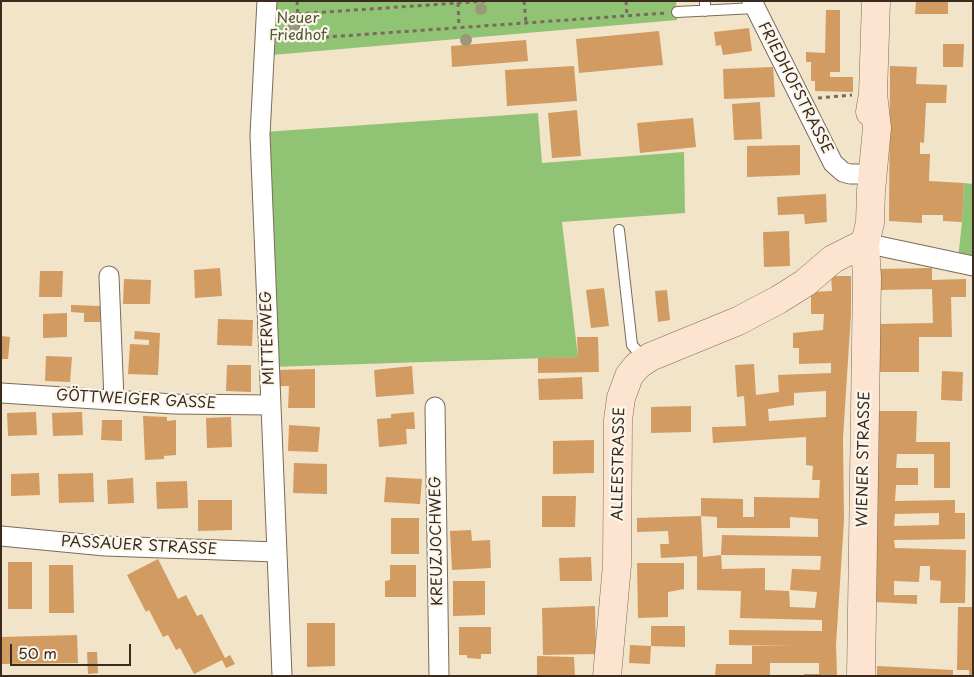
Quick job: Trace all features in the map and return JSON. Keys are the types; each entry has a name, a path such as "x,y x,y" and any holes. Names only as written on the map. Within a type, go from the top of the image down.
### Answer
{"main road":[{"name":"WIENER STRASSE","path":"861,676 867,278 865,243 869,233 866,174 877,128 873,94 876,1"},
{"name":"ALLEESTRASSE","path":"607,676 617,565 617,432 623,390 629,376 637,366 660,352 738,321 765,308 792,292 839,256 865,243"}],"street":[{"name":"FRIEDHOFSTRASSE","path":"754,5 833,163 843,172 866,174"},
{"name":"MITTERWEG","path":"267,9 260,135 282,676"},
{"path":"865,243 973,266"},
{"path":"109,276 114,400"},
{"name":"GÖTTWEIGER GASSE","path":"1,393 174,404 271,405"},
{"name":"KREUZJOCHWEG","path":"435,407 439,676"},
{"name":"PASSAUER STRASSE","path":"1,536 105,546 277,552"}],"lane":[{"path":"677,12 705,6 754,5"},
{"path":"619,230 632,345 646,360"}],"path":[{"path":"297,1 299,39 677,12"},
{"path":"267,9 298,14 487,1"},
{"path":"524,1 526,23"},
{"path":"626,1 627,16"},
{"path":"458,2 459,27"},
{"path":"800,100 873,94"}],"green space":[{"name":"Neuer Friedhof","path":"273,1 676,1 677,20 272,55"},
{"path":"538,113 542,163 684,152 685,213 562,222 578,357 271,367 264,132"},
{"path":"964,183 973,184 973,260 958,259"}],"building":[{"path":"916,1 948,1 948,14 915,14"},
{"path":"826,10 840,10 840,72 830,72 830,77 853,77 853,92 815,91 815,81 811,81 811,62 806,62 806,52 825,53"},
{"path":"749,28 752,51 723,55 721,45 716,46 714,32"},
{"path":"659,31 663,65 579,73 576,39"},
{"path":"526,40 528,61 452,67 451,46"},
{"path":"943,44 964,44 963,67 943,67"},
{"path":"574,66 577,101 507,106 505,70"},
{"path":"890,66 917,67 916,84 947,85 946,103 926,103 924,143 920,142 920,154 930,154 929,181 964,183 962,222 943,221 943,215 922,215 922,223 889,221"},
{"path":"773,67 775,97 724,99 723,69"},
{"path":"760,102 762,139 734,140 732,104"},
{"path":"577,110 581,156 552,158 548,113"},
{"path":"693,118 696,147 640,153 637,123"},
{"path":"800,145 800,175 747,177 747,146"},
{"path":"826,194 827,222 805,224 804,214 778,215 777,197"},
{"path":"789,231 790,266 764,267 763,232"},
{"path":"220,268 222,296 195,298 194,270"},
{"path":"932,268 932,280 966,279 966,297 951,297 952,337 919,337 919,372 879,372 879,324 933,323 932,289 879,290 879,269"},
{"path":"40,271 63,271 62,297 39,297"},
{"path":"831,276 851,276 851,314 843,438 844,520 836,645 837,676 804,676 804,674 819,674 819,663 770,663 770,676 715,676 716,664 752,664 752,646 794,646 729,645 729,630 822,631 822,620 740,618 741,591 697,590 697,556 661,558 660,544 669,544 668,531 637,532 637,518 701,516 701,498 743,499 743,517 754,517 754,497 819,498 820,480 812,480 813,466 806,465 806,437 713,443 712,427 746,426 744,396 737,397 735,365 754,364 756,395 779,392 778,375 831,373 831,363 799,364 799,348 793,348 793,333 823,330 824,314 811,314 811,292 832,291","holes":["826,391 826,417 769,421 768,409 794,405 794,393","701,516 717,517 717,528 790,528 790,517 818,519 818,537 722,535 721,555 703,557","721,555 821,556 820,570 792,569 790,590 817,592 815,608 790,607 789,591 765,590 765,568 722,569"]},
{"path":"124,279 151,280 150,304 123,304"},
{"path":"604,288 609,326 591,328 586,290"},
{"path":"667,290 670,320 658,322 655,291"},
{"path":"71,305 101,306 100,322 84,322 84,313 71,312"},
{"path":"67,313 67,337 43,338 43,314"},
{"path":"218,319 253,320 252,346 217,345"},
{"path":"135,331 160,333 158,375 128,374 130,344 149,345 149,340 134,339"},
{"path":"1,336 10,337 8,359 1,359"},
{"path":"577,337 598,337 599,372 538,373 538,358 578,357"},
{"path":"46,356 72,357 70,382 45,381"},
{"path":"227,365 251,365 251,392 226,391"},
{"path":"412,366 414,394 376,397 374,370"},
{"path":"315,369 315,408 288,408 289,386 277,386 277,370"},
{"path":"942,371 963,372 962,401 941,400"},
{"path":"582,377 583,399 539,400 538,379"},
{"path":"691,406 691,432 651,433 651,407"},
{"path":"878,411 917,411 916,442 950,442 950,488 934,488 934,454 897,454 896,468 918,468 918,485 896,485 895,501 955,500 955,513 965,513 965,539 894,540 895,548 966,550 965,603 940,603 941,581 930,580 930,566 920,566 919,582 894,581 894,595 917,595 917,604 875,602","holes":["939,513 939,525 894,526 895,514"]},
{"path":"36,412 37,435 8,436 7,413"},
{"path":"82,412 83,435 53,436 52,413"},
{"path":"414,412 415,429 406,429 407,444 379,447 377,419 391,418 391,414"},
{"path":"143,416 167,417 167,421 176,420 176,455 164,456 164,459 145,460"},
{"path":"231,417 232,447 207,448 206,418"},
{"path":"102,420 122,420 122,441 101,440"},
{"path":"289,425 320,427 318,452 288,451"},
{"path":"594,440 594,473 553,474 553,441"},
{"path":"294,463 327,464 327,494 293,493"},
{"path":"39,473 40,495 11,496 11,474"},
{"path":"93,473 94,502 59,503 58,474"},
{"path":"386,477 422,479 420,504 384,502"},
{"path":"133,478 134,503 108,504 107,480"},
{"path":"187,481 188,508 157,509 156,482"},
{"path":"542,496 576,496 575,527 542,527"},
{"path":"198,500 232,500 232,530 198,531"},
{"path":"391,518 419,518 419,554 391,554"},
{"path":"471,530 472,541 490,540 491,568 452,570 450,531"},
{"path":"591,557 592,581 560,581 559,558"},
{"path":"158,559 178,599 186,595 197,616 202,614 225,658 230,655 235,664 226,668 222,660 194,674 180,648 176,650 168,635 163,637 149,610 146,612 127,575"},
{"path":"8,562 32,562 32,609 8,609"},
{"path":"637,563 684,563 684,589 668,592 668,617 638,618"},
{"path":"49,565 73,565 74,613 49,613"},
{"path":"390,565 416,565 416,597 385,597 385,581 390,580"},
{"path":"453,581 485,581 485,615 453,616"},
{"path":"595,606 596,654 543,655 542,608"},
{"path":"958,607 973,607 973,676 969,676 969,670 957,670"},
{"path":"307,623 335,623 335,666 307,667"},
{"path":"651,626 685,626 685,647 651,646"},
{"path":"459,627 491,627 491,654 481,654 481,659 467,658 467,655 459,655"},
{"path":"77,635 78,663 1,664 1,637"},
{"path":"630,645 651,646 650,664 629,663"},
{"path":"87,652 97,652 98,673 88,674"},
{"path":"537,656 574,657 575,676 537,676"},
{"path":"877,666 953,670 953,676 877,676"}]}
